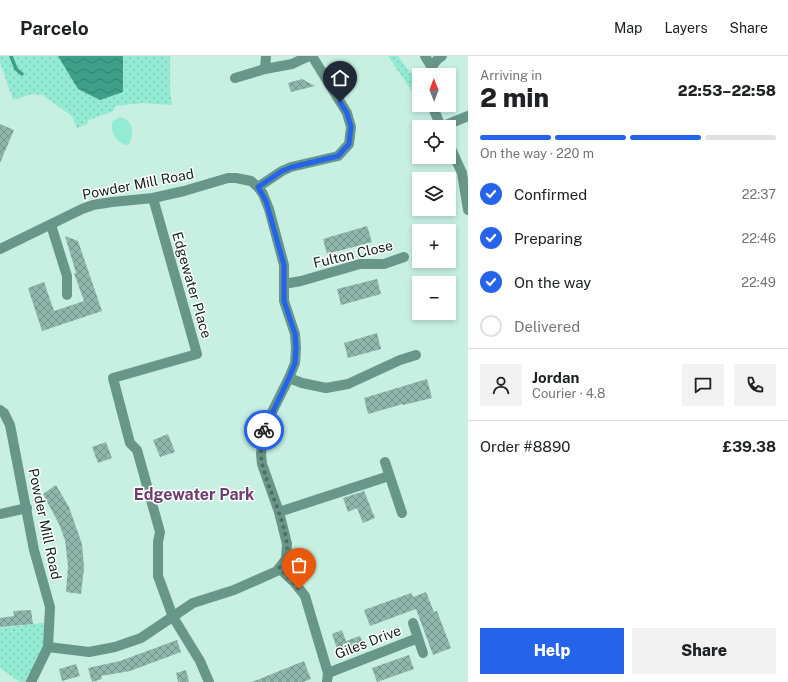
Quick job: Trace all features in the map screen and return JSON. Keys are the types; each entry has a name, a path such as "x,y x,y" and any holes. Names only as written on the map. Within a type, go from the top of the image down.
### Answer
{"street":[{"path":"265,70 266,56"},
{"path":"48,647 89,652 115,647 141,638 173,618 193,603 234,590 277,571 286,559 287,544 279,512 262,464 261,454 262,442 268,420 295,363 295,334 284,301 284,265 266,201 258,187 282,171 292,167 338,156 349,144 351,127 347,113 310,56 292,64 234,78"},
{"path":"425,56 430,68"},
{"path":"432,68 435,60 442,56"},
{"path":"456,122 467,118"},
{"path":"456,160 462,173 468,210"},
{"name":"Powder Mill Road","path":"0,249 93,205 153,198 184,191 228,178 245,179 251,181 258,187"},
{"name":"Edgewater Place","path":"153,198 197,354 113,378 130,443 137,450 160,532 158,542 158,576 173,618 200,661 208,682"},
{"path":"51,225 67,276 67,295"},
{"name":"Fulton Close","path":"284,284 360,264 384,264 404,257"},
{"path":"289,378 302,383 326,388 348,384 400,360 416,356"},
{"name":"Powder Mill Road","path":"0,410 10,425 34,550 50,607 48,647 31,682"},
{"path":"385,462 402,513"},
{"path":"279,512 390,476"},
{"path":"0,514 26,508"},
{"path":"279,568 294,582 305,596 328,677"},
{"name":"Giles Drive","path":"413,623 423,653"},
{"name":"Giles Drive","path":"328,677 418,638"}],"shaded area":[{"path":"0,56 170,56 170,90 172,105 143,103 115,106 113,111 89,120 87,124 77,128 72,116 42,95 32,94 13,100 0,62"},
{"path":"388,56 398,56 412,75 412,92"},
{"path":"120,117 128,121 132,128 132,136 129,144 125,145 122,143 116,138 113,132 113,121"},
{"path":"50,622 50,626 31,682 20,682 0,668 0,628"}],"water":[{"path":"58,56 123,56 123,92 100,100 78,89"}],"building":[{"path":"302,79 315,86 291,92 288,83"},
{"path":"0,124 14,130 0,163"},
{"path":"367,226 372,242 327,254 323,239"},
{"path":"65,236 78,241 102,311 42,331 28,288 44,282 54,311 84,301 74,273 76,273"},
{"path":"377,279 381,294 341,305 337,289"},
{"path":"377,333 381,349 348,358 344,343"},
{"path":"427,379 432,398 403,404 368,414 364,398"},
{"path":"168,434 175,452 160,457 153,440"},
{"path":"106,442 112,458 98,463 92,447"},
{"path":"56,485 69,507 82,544 84,568 81,594 66,592 68,566 65,540 59,524 43,494"},
{"path":"364,491 375,518 363,523 357,508 348,512 343,498"},
{"path":"426,592 434,612 437,611 451,648 433,655 416,609 370,626 364,610 411,593 413,597"},
{"path":"31,610 33,624 0,627 0,618 14,616 13,611"},
{"path":"342,630 346,641 360,636 365,647 345,655 342,647 337,649 332,634"},
{"path":"177,640 181,652 130,671 101,676 102,679 92,682 88,668 120,661"},
{"path":"409,655 414,669 377,682 372,668"},
{"path":"304,661 311,679 303,682 252,682"},
{"path":"76,664 80,676 62,681 59,669"},
{"path":"186,670 189,682 178,682 176,673"}],"waterway":[{"path":"11,56 16,69 22,74"}],"way so far":[{"path":"264,430 261,454 262,464 279,512 287,544 286,559 279,568 294,582 299,589"}],"district":[{"name":"Edgewater Park","path":"194,494"}],"route":[{"path":"264,430 295,363 296,348 295,334 284,301 284,265 266,201 258,187 282,171 292,167 338,156 349,144 351,127 347,113 340,102"}]}
